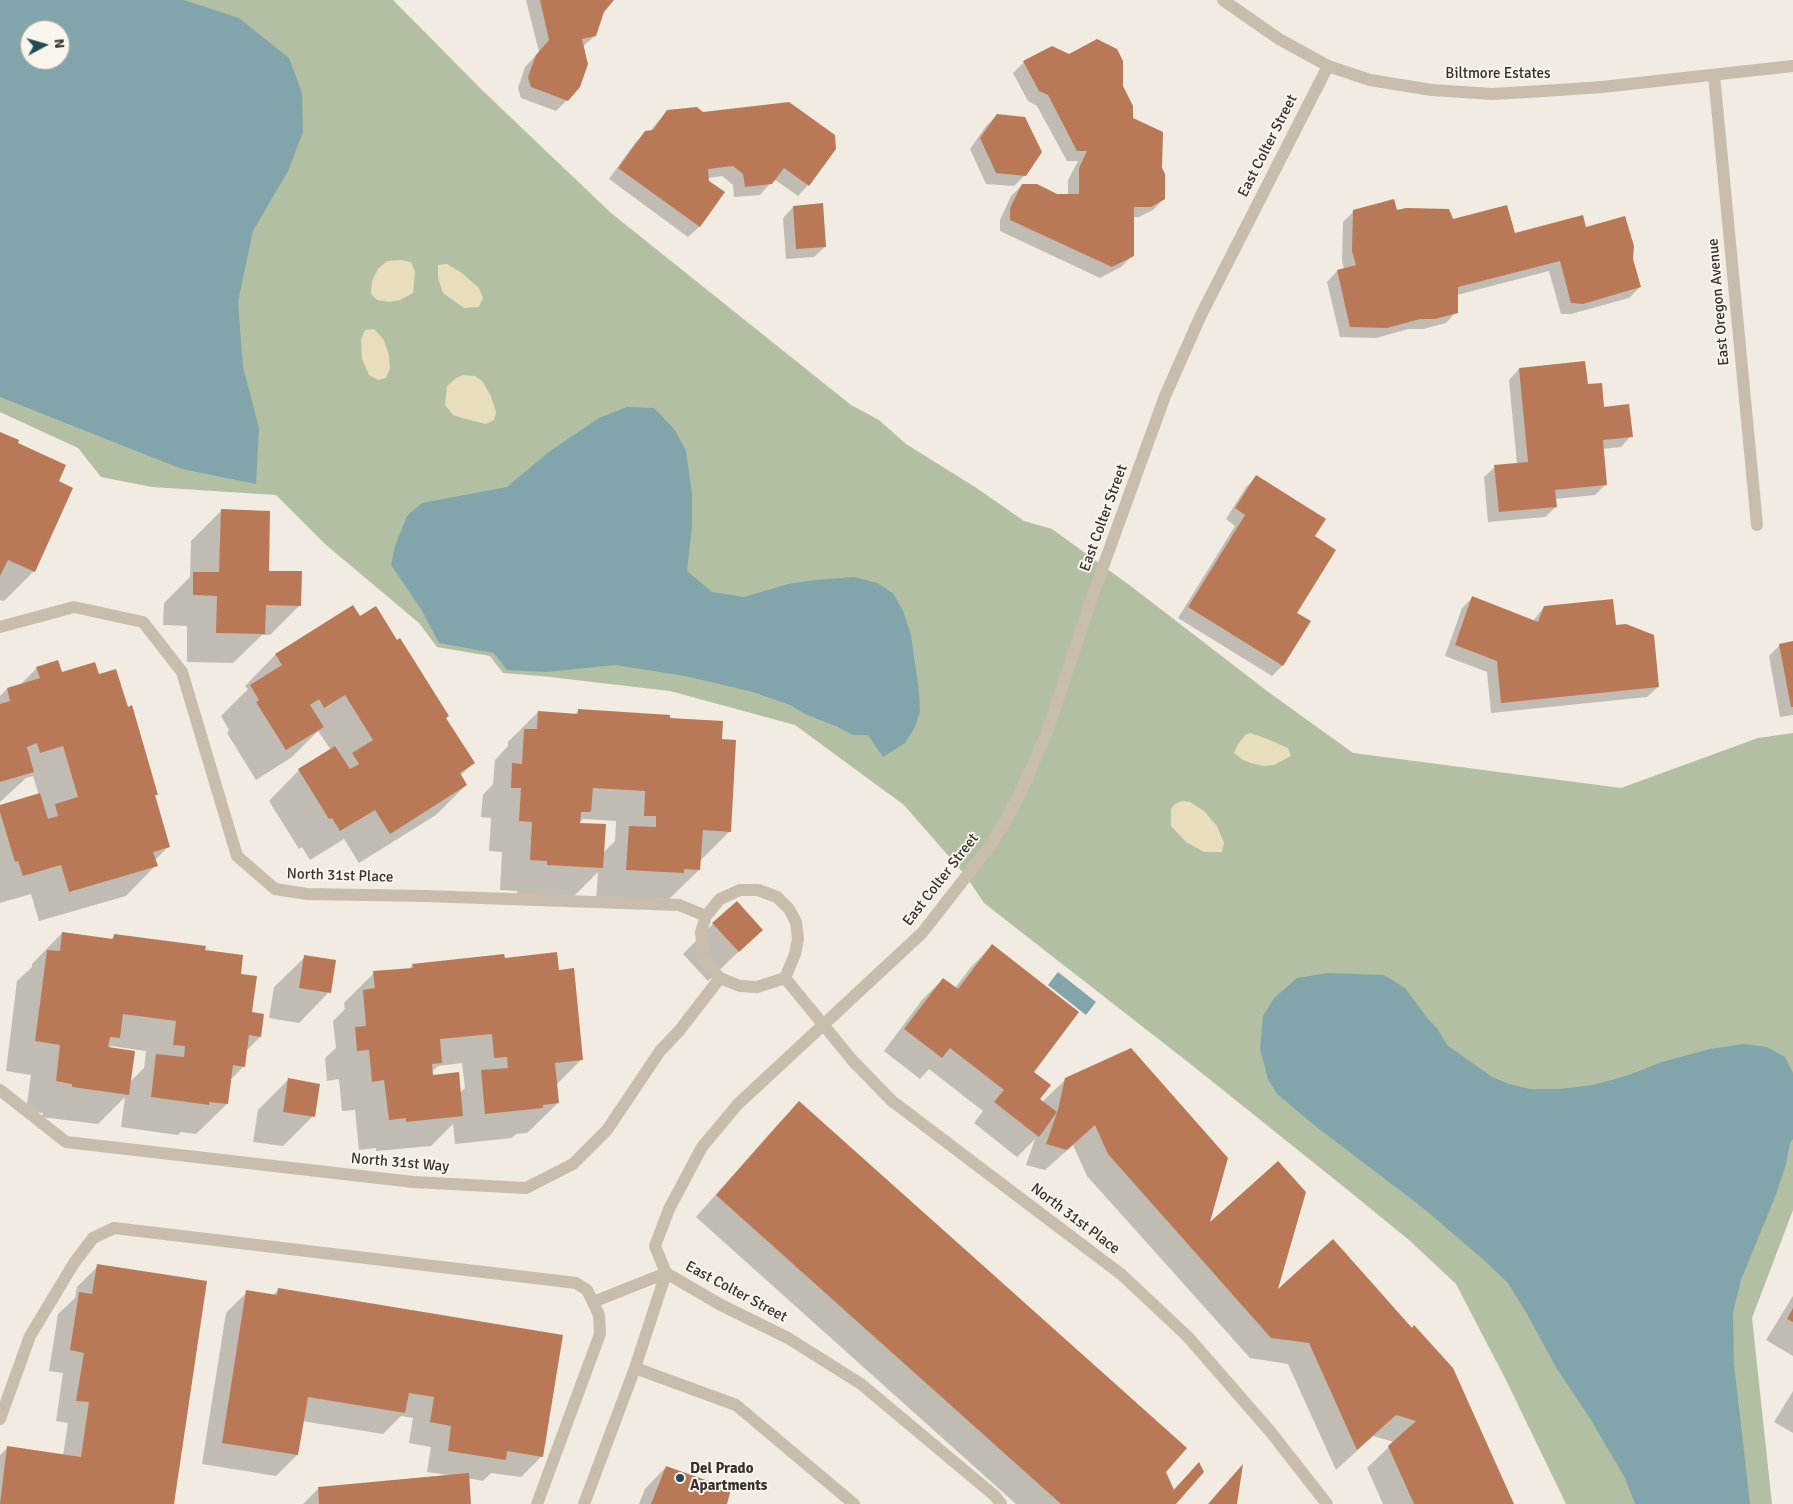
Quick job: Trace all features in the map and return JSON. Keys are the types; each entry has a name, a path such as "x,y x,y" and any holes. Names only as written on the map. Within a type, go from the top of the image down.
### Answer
{"street":[{"name":"Biltmore Estates","path":"1223,0 1280,39 1328,66 1370,80 1432,90 1492,94 1602,87 1793,66"},
{"name":"East Colter Street","path":"1001,1504 995,1496 861,1384 788,1338 721,1305 666,1273 656,1246 669,1209 702,1147 738,1104 922,932 990,846 1006,820 1046,735 1092,597 1165,396 1200,315 1328,66"},
{"name":"East Oregon Avenue","path":"1714,75 1757,525"},
{"name":"North 31st Place","path":"0,627 74,607 143,622 182,672 237,856 275,889 307,894 425,896 679,906 706,916"},
{"path":"740,890 758,890 777,897 789,909 796,922 798,939 795,954 785,978 757,987 740,986 720,978 712,970 703,955 701,932 706,916 720,899 740,890"},
{"name":"North 31st Way","path":"0,1090 66,1142 413,1182 526,1188 573,1164 607,1130 660,1051 679,1031 720,978"},
{"name":"North 31st Place","path":"785,978 853,1061 892,1101 1122,1275 1188,1337 1269,1430 1327,1504"},
{"path":"0,1419 30,1336 74,1263 93,1238 114,1228 576,1283 587,1290 593,1302 599,1315 600,1334 537,1504"},
{"path":"593,1302 666,1273"},
{"path":"584,1504 634,1368 666,1273"},
{"path":"634,1368 736,1405 854,1504"}],"green space":[{"path":"0,0 393,0 482,90 611,213 851,405 879,420 906,444 975,487 1024,521 1052,529 1132,587 1267,691 1353,753 1621,788 1758,738 1793,733 1793,1210 1752,1318 1772,1504 1566,1504 1506,1380 1456,1284 1409,1240 1344,1187 984,903 966,876 904,805 795,725 670,691 503,673 490,656 437,647 419,623 325,544 276,495 152,487 101,477 78,448 0,412"}],"sand":[{"path":"401,260 411,262 415,272 413,293 400,300 389,302 377,300 371,294 372,281 378,269 387,261"},
{"path":"447,264 462,273 479,288 483,298 479,307 464,308 443,293 438,278 438,265"},
{"path":"374,329 384,340 389,356 390,368 386,378 378,380 369,375 362,359 361,340 365,330"},
{"path":"463,375 475,376 482,381 491,396 496,412 494,420 486,424 462,418 453,415 445,405 447,386"},
{"path":"1250,733 1288,748 1291,756 1274,765 1263,766 1243,760 1234,753 1245,735"},
{"path":"1182,801 1190,802 1204,811 1217,826 1224,843 1222,852 1204,852 1186,842 1171,826 1171,809 1175,804"}],"water":[{"path":"0,0 184,0 239,18 289,58 302,93 303,132 288,171 253,231 238,302 243,367 259,428 256,484 182,469 0,397"},
{"path":"627,407 654,408 675,430 686,451 692,494 692,526 687,571 712,592 744,597 788,584 854,577 877,583 893,593 903,611 911,635 919,691 920,712 915,727 905,743 883,757 868,735 853,735 807,715 790,705 753,692 685,676 615,665 546,672 507,670 494,653 439,643 421,609 391,565 395,546 407,516 422,503 507,487 550,451 599,418"},
{"path":"1058,972 1096,1002 1086,1015 1048,985"},
{"path":"1328,973 1384,975 1405,988 1437,1028 1447,1045 1492,1077 1509,1084 1530,1089 1560,1089 1593,1085 1629,1075 1662,1062 1710,1049 1744,1044 1767,1047 1785,1057 1793,1073 1793,1139 1790,1143 1786,1164 1775,1197 1741,1280 1733,1313 1734,1364 1750,1504 1635,1504 1625,1478 1591,1420 1557,1369 1508,1283 1423,1208 1314,1125 1277,1094 1268,1079 1260,1049 1263,1016 1274,998 1297,978"}],"building":[{"path":"540,0 614,0 604,12 596,36 582,39 588,64 580,87 568,101 531,87 528,77 536,55 549,40"},
{"path":"1097,39 1117,49 1123,61 1123,86 1133,106 1133,118 1163,132 1162,168 1165,174 1165,199 1151,207 1134,207 1134,256 1112,267 1010,220 1010,208 1022,184 1037,184 1057,194 1079,194 1079,168 1087,151 1077,151 1048,95 1039,91 1023,61 1052,46 1069,54"},
{"path":"789,102 835,135 836,149 809,186 784,168 772,184 745,187 743,174 733,166 708,169 709,181 725,192 700,227 618,168 645,131 653,130 667,110 697,107 703,112"},
{"path":"997,114 1025,117 1042,152 1026,176 996,173 980,138"},
{"path":"1394,199 1397,210 1406,208 1449,209 1453,219 1507,205 1515,233 1583,215 1586,227 1625,216 1634,246 1633,259 1641,287 1583,304 1571,303 1560,261 1458,287 1458,313 1435,319 1420,319 1387,328 1350,327 1337,270 1356,265 1352,251 1353,210"},
{"path":"823,203 826,247 796,249 793,206"},
{"path":"1585,361 1588,384 1602,383 1604,407 1629,404 1633,437 1603,440 1607,485 1555,490 1557,507 1499,512 1494,465 1528,462 1519,368"},
{"path":"0,432 19,440 18,443 66,465 59,481 73,488 35,572 8,560 0,576"},
{"path":"1256,475 1326,519 1315,536 1336,550 1297,613 1311,621 1283,666 1188,607 1245,515 1235,508"},
{"path":"221,509 270,511 269,571 302,571 301,606 266,605 265,634 216,633 217,596 193,595 193,572 219,572"},
{"path":"1472,596 1538,622 1544,606 1613,599 1616,625 1626,624 1654,635 1659,687 1501,703 1497,661 1455,645"},
{"path":"353,605 360,616 376,606 397,640 400,638 449,716 446,718 475,763 460,773 467,785 390,834 375,810 340,831 332,818 329,819 298,769 335,746 350,769 359,764 352,753 373,740 345,695 324,708 319,699 310,705 324,727 286,750 256,702 259,700 250,685 282,665 275,654"},
{"path":"1793,641 1793,707 1791,707 1779,644"},
{"path":"58,660 62,672 95,662 99,674 116,669 128,707 132,705 158,795 155,795 170,847 153,852 158,866 69,892 61,865 23,876 18,861 15,862 0,812 0,805 40,793 48,819 58,816 55,804 78,797 63,746 40,753 37,743 27,747 34,772 0,782 0,704 10,701 7,688 40,678 36,667"},
{"path":"578,709 670,715 670,718 723,721 722,739 736,740 731,832 703,830 700,870 684,869 684,873 626,870 629,826 656,827 656,816 644,816 645,791 593,788 591,812 581,812 580,823 606,824 603,868 547,865 547,861 530,860 532,822 519,821 521,788 511,788 512,763 522,764 524,729 537,729 538,711 578,714"},
{"path":"737,901 763,930 739,952 712,923"},
{"path":"62,932 113,939 114,934 206,946 205,950 243,955 241,974 257,976 252,1012 264,1014 261,1037 249,1035 245,1067 233,1065 228,1104 209,1102 209,1105 151,1097 156,1054 184,1057 185,1046 173,1045 176,1021 123,1014 120,1038 110,1037 108,1047 135,1051 129,1095 72,1087 72,1084 56,1081 60,1045 35,1041 47,950 60,951"},
{"path":"992,944 1079,1012 1034,1072 1051,1085 1040,1099 1057,1112 1039,1137 994,1102 1004,1090 950,1048 942,1058 904,1029 943,978 958,989"},
{"path":"557,952 559,970 574,968 583,1060 555,1063 559,1103 543,1105 543,1108 485,1114 481,1070 508,1068 507,1057 494,1058 492,1034 440,1039 442,1063 432,1064 433,1075 459,1072 463,1116 406,1122 406,1118 389,1120 384,1080 372,1082 369,1050 357,1051 355,1027 366,1026 363,990 375,988 373,971 413,968 412,964 504,954 505,958"},
{"path":"304,955 336,960 331,993 299,988"},
{"path":"1131,1048 1228,1158 1210,1222 1278,1161 1306,1192 1278,1289 1333,1239 1412,1328 1414,1325 1453,1368 1514,1504 1414,1504 1388,1446 1416,1421 1396,1415 1357,1450 1309,1343 1271,1338 1108,1154 1095,1125 1067,1150 1046,1144 1058,1110 1065,1078"},
{"path":"288,1078 320,1084 315,1117 283,1112"},
{"path":"799,1101 1187,1448 1166,1472 1174,1490 1199,1462 1204,1472 1176,1504 1061,1504 716,1195"},
{"path":"97,1264 207,1281 174,1504 0,1504 7,1446 81,1457 89,1402 76,1401 84,1353 70,1350 79,1292 92,1294"},
{"path":"278,1288 563,1335 543,1457 507,1451 506,1460 448,1451 451,1426 430,1422 434,1397 409,1393 405,1413 308,1397 298,1455 222,1443 246,1290 277,1295"},
{"path":"1793,1308 1793,1322 1787,1319"},
{"path":"1243,1464 1237,1504 1208,1504"},
{"name":"Del Prado Apartments","path":"666,1466 731,1489 727,1504 651,1504"},
{"path":"469,1473 471,1504 319,1504 318,1487"}],"place":[{"name":"Del Prado Apartments","path":"680,1478"}]}
